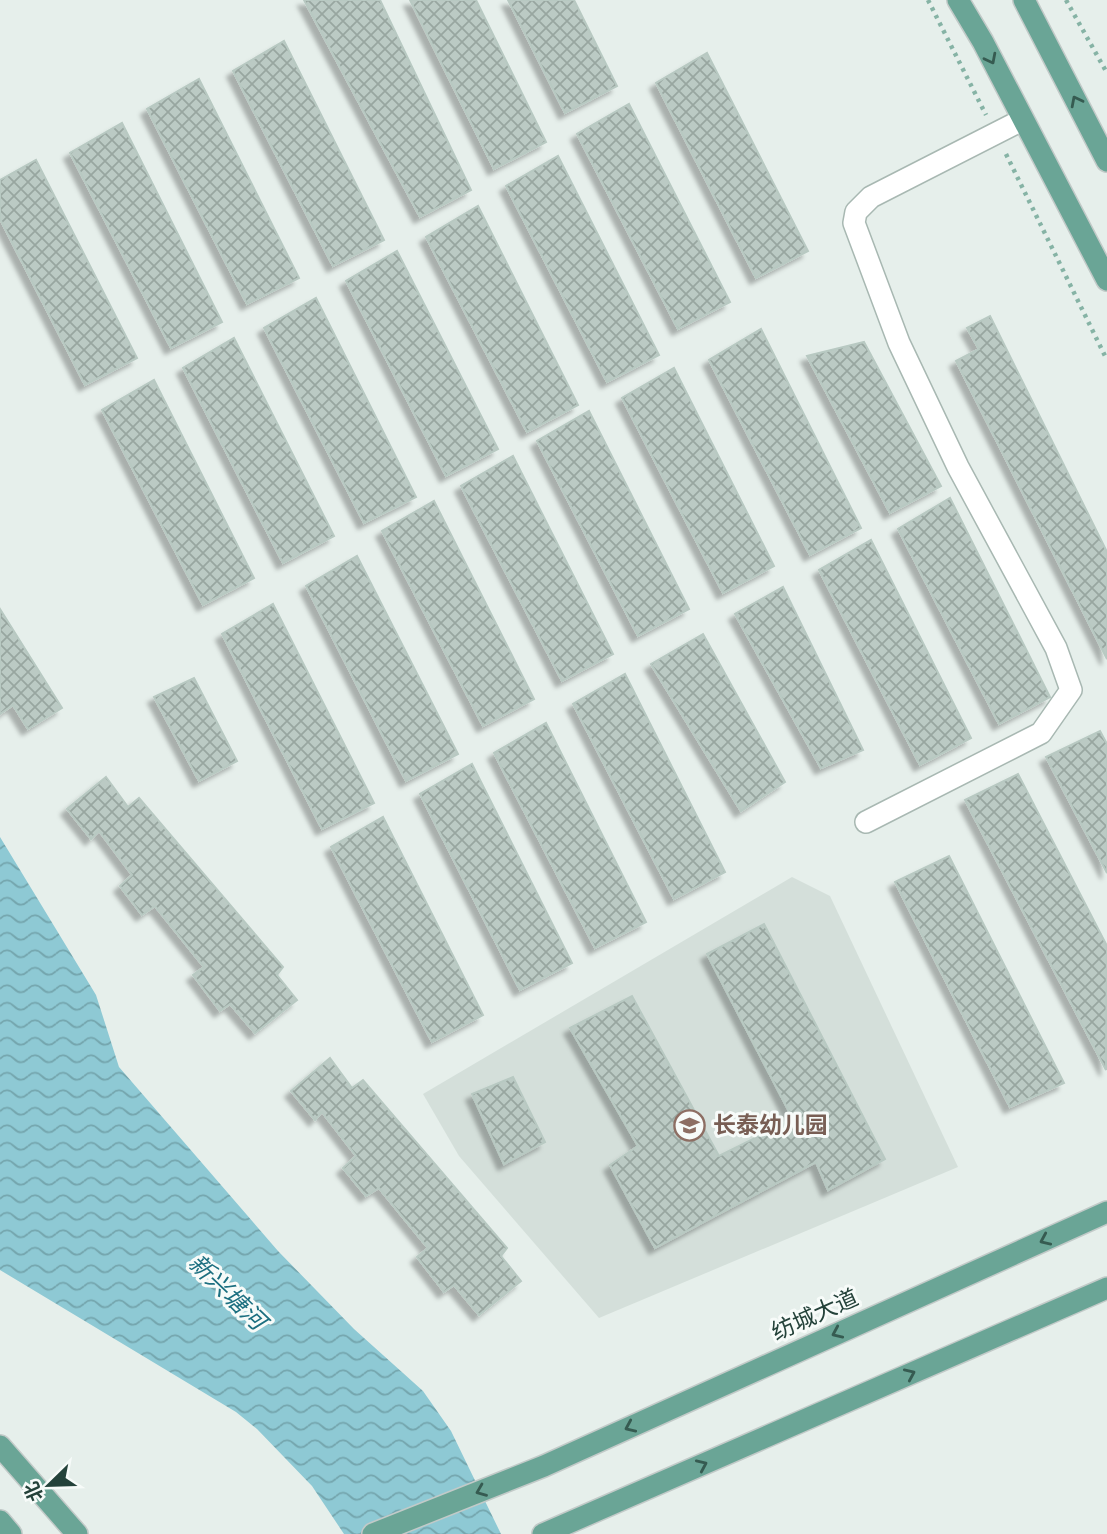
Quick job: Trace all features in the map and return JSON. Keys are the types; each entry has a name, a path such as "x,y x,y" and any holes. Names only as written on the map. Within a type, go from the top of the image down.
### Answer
{"main road":[{"path":"958,0 983,42 1107,280"},
{"path":"1024,0 1107,161"},
{"name":"纺城大道","path":"373,1534 544,1466 1107,1212"},
{"path":"543,1534 1107,1288"},
{"path":"0,1446 77,1534"},
{"path":"0,1521 11,1534"}],"street":[{"path":"866,822 1041,733 1071,690 1056,648 958,467 898,343 854,223 856,212 871,197 1022,120"}],"path":[{"path":"928,0 1107,360"},
{"path":"1066,0 1107,73"}],"shaded area":[{"name":"长泰幼儿园","path":"792,877 830,896 958,1167 599,1318 459,1156 423,1094"}],"water":[{"name":"新兴塘河","path":"0,837 96,995 119,1067 278,1251 354,1329 423,1391 451,1431 501,1534 344,1534 312,1486 257,1429 236,1412 0,1270"}],"building":[{"path":"304,0 380,0 471,190 420,217"},
{"path":"410,0 476,0 546,142 494,169"},
{"path":"508,0 574,0 617,86 565,113"},
{"path":"284,41 384,240 333,266 233,71"},
{"path":"707,53 808,251 756,278 656,83"},
{"path":"199,79 299,278 247,304 147,109"},
{"path":"629,104 730,302 678,329 577,134"},
{"path":"122,123 222,322 171,348 70,153"},
{"path":"558,156 659,355 607,382 506,186"},
{"path":"36,160 137,358 85,385 0,219 0,180"},
{"path":"478,206 578,405 527,432 426,237"},
{"path":"397,251 498,449 446,476 346,281"},
{"path":"316,298 416,497 364,523 264,328"},
{"path":"990,316 1107,552 1107,659 956,361 979,349 967,328"},
{"path":"761,329 861,528 810,555 709,360"},
{"path":"234,338 334,536 283,563 183,368"},
{"path":"864,342 941,486 890,513 807,356"},
{"path":"674,368 774,566 723,593 622,398"},
{"path":"154,380 254,578 203,605 102,410"},
{"path":"589,411 689,609 638,636 537,441"},
{"path":"513,456 613,654 562,681 461,486"},
{"path":"950,498 1050,697 999,724 898,529"},
{"path":"434,501 534,699 483,726 382,531"},
{"path":"871,540 971,738 920,765 819,570"},
{"path":"357,556 458,754 406,781 306,586"},
{"path":"783,587 863,750 821,768 735,614"},
{"path":"273,604 374,803 322,829 222,634"},
{"path":"0,609 62,708 28,729 13,705 0,714"},
{"path":"703,634 785,782 741,811 651,664"},
{"path":"625,674 725,872 674,899 573,704"},
{"path":"194,678 237,761 199,781 154,697"},
{"path":"546,723 646,922 595,948 494,753"},
{"path":"1100,731 1107,744 1107,873 1046,757"},
{"path":"472,764 572,963 520,990 420,794"},
{"path":"1018,774 1107,946 1106,1070 965,800"},
{"path":"106,777 128,807 139,798 283,967 277,975 297,1000 255,1033 230,1004 220,1011 193,975 204,967 155,906 142,915 120,886 132,875 99,831 91,839 67,809"},
{"path":"383,817 483,1015 432,1042 331,847"},
{"path":"949,856 1064,1083 1010,1107 895,882"},
{"path":"764,924 885,1159 828,1190 816,1162 655,1248 610,1165 638,1146 570,1028 632,996 719,1156 793,1119 707,954"},
{"path":"330,1058 352,1088 363,1080 507,1248 501,1256 521,1281 479,1315 454,1285 444,1292 417,1257 428,1248 379,1188 366,1196 343,1168 356,1156 322,1112 315,1120 291,1091"},
{"path":"513,1077 545,1142 504,1164 472,1094"}],"place":[{"name":"长泰幼儿园","path":"690,1125"}]}
